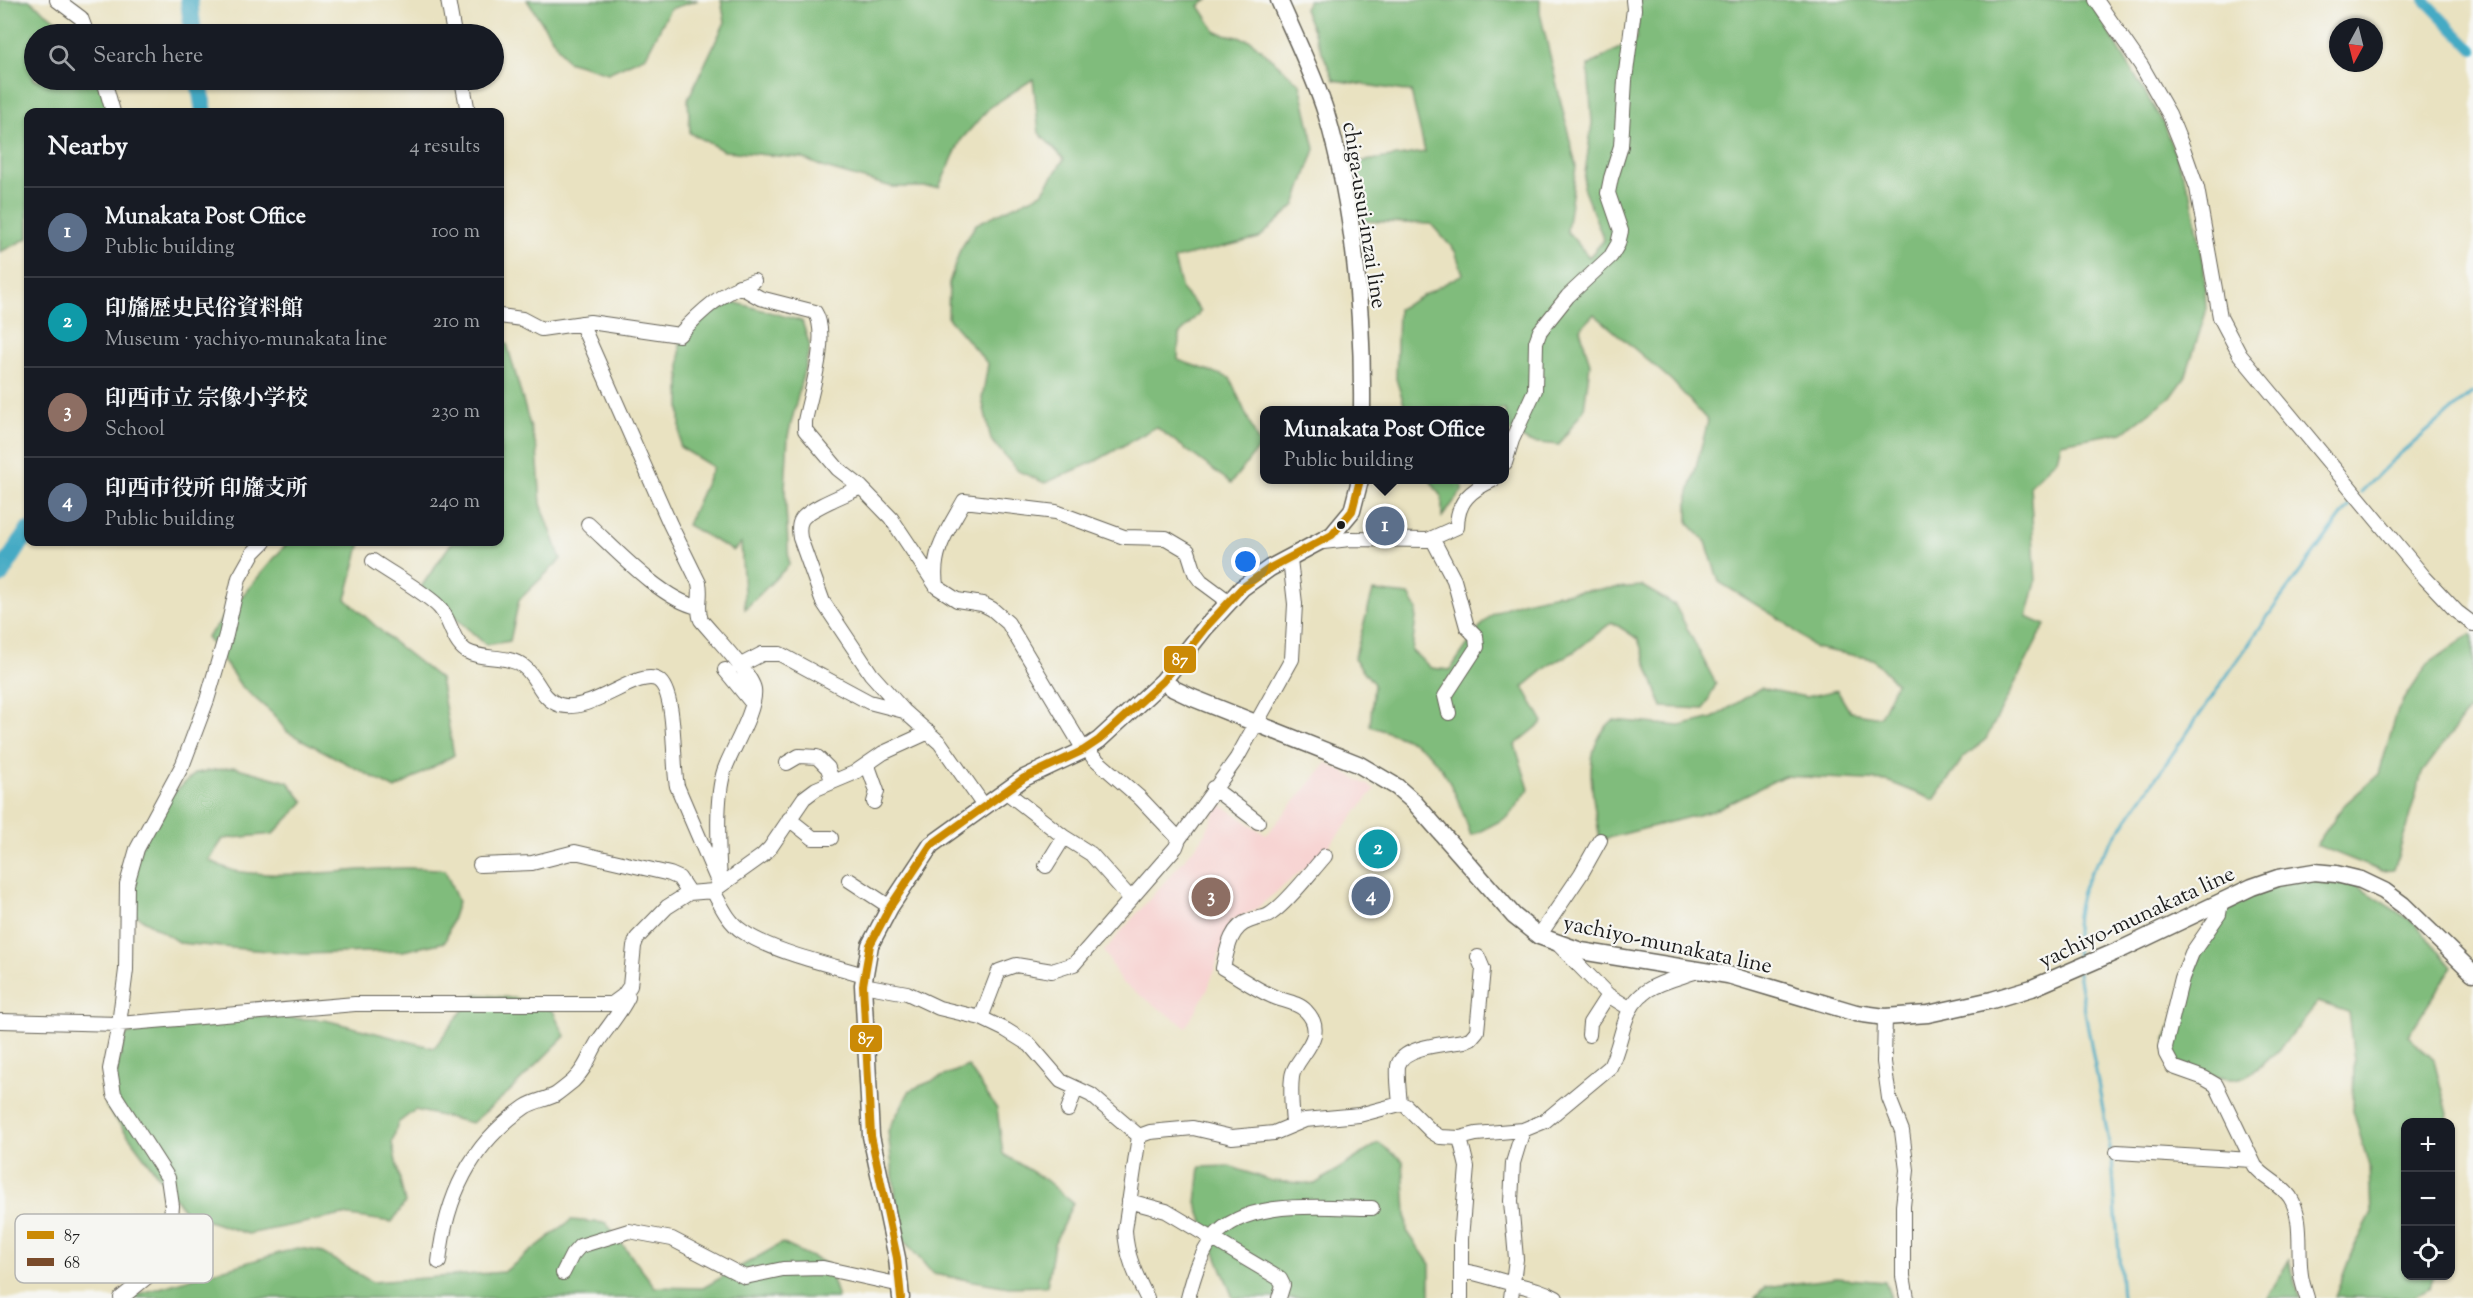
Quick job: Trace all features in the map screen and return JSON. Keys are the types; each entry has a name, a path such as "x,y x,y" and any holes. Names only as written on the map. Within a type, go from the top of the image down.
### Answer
{"main road":[{"name":"chiga-usui-inzai line","path":"1279,0 1326,112 1336,157 1359,298 1362,406"},
{"path":"901,1292 897,1258 871,1136 863,980 870,945 890,907 931,845 1024,778 1085,749 1122,721 1163,681 1228,601 1254,579 1323,542 1341,526 1352,511 1359,484"},
{"name":"yachiyo-munakata line","path":"1163,681 1192,698 1358,764 1397,787 1414,802 1514,916 1539,936 1581,951 1703,969 1856,1012 1885,1017 1928,1014 1992,1000 2032,988 2080,969 2252,887 2296,874 2314,872 2361,880 2384,891 2403,904 2473,973"}],"street":[{"path":"57,0 81,18 83,24"},
{"path":"448,0 452,24"},
{"path":"1509,450 1535,390 1536,342 1540,331 1568,296 1611,256 1618,244 1621,231 1608,193 1621,146 1624,80 1634,9 1633,0"},
{"path":"2096,0 2141,65 2169,114 2197,188 2220,317 2240,355 2260,382 2440,596 2473,624"},
{"path":"107,90 112,108"},
{"path":"464,90 467,108"},
{"path":"504,316 522,318 541,329 590,322 679,335 704,308 739,286 754,281"},
{"path":"739,286 760,298 815,312 820,320 821,328 805,429 838,469 861,487 891,518 937,587 957,600 982,604 1008,622 1085,749 1140,798 1179,839"},
{"path":"581,323 670,524 699,583 700,620 752,683 754,691 752,703 724,769 720,795 716,888"},
{"path":"1323,542 1350,539 1432,538 1457,527 1459,510 1467,494 1486,484"},
{"path":"861,487 802,519 799,527 800,538 824,602 871,674 904,711 940,743 984,806"},
{"path":"937,587 934,563 936,552 964,501 1056,512 1124,537 1166,538 1188,551 1201,581 1228,601"},
{"path":"588,524 644,577 688,605 698,607"},
{"path":"1432,538 1454,580 1467,627 1476,636 1477,647 1445,696 1449,713"},
{"path":"172,1214 168,1178 114,1094 110,1069 126,970 127,884 136,849 183,764 207,700 226,635 239,578 253,553 260,546"},
{"path":"981,1018 999,970 1016,965 1052,971 1074,964 1176,847 1213,788 1237,758 1292,659 1295,604 1290,559"},
{"path":"373,561 442,610 454,635 466,651 502,658 524,667 542,692 556,704 576,707 644,679 658,680 663,686 673,715 674,771 677,786 729,918 741,931 863,980 907,993 939,1008 981,1018 1030,1045 1054,1074 1106,1106 1139,1137"},
{"path":"739,666 762,654 780,654 869,702 904,711"},
{"path":"725,670 752,703"},
{"path":"439,1262 441,1239 469,1164 485,1140 502,1124 530,1104 555,1095 586,1068 593,1049 626,1000 630,986 634,946 667,907 689,894 716,888 762,856 804,798 816,789 868,766 883,753 928,732"},
{"path":"787,763 799,756 817,757 828,768 832,781"},
{"path":"868,766 878,791 874,802"},
{"path":"1213,788 1258,822"},
{"path":"1005,791 1064,837 1091,854 1131,899"},
{"path":"789,819 813,838 831,838"},
{"path":"1046,866 1064,837"},
{"path":"1539,936 1581,874 1600,840"},
{"path":"480,865 532,862 576,852 670,874 679,878 689,894"},
{"path":"1293,1124 1292,1077 1295,1066 1308,1052 1313,1040 1314,1024 1306,1010 1271,996 1223,968 1229,941 1239,927 1248,921 1264,919 1279,907 1325,856"},
{"path":"849,880 890,907"},
{"path":"2221,903 2219,914 2188,962 2166,1039 2166,1054 2173,1067 2204,1078 2216,1085 2260,1173 2281,1186 2295,1206 2301,1275 2307,1298"},
{"path":"1559,945 1608,995 1629,1008"},
{"path":"1400,1104 1398,1065 1408,1052 1464,1041 1471,1038 1477,1031 1483,969 1478,957"},
{"path":"1139,1137 1150,1132 1193,1128 1232,1137 1274,1133 1305,1120 1359,1115 1400,1104 1407,1106 1432,1132 1440,1137 1460,1138 1476,1134 1523,1130 1545,1121 1610,1067 1629,1008 1634,1001 1653,986 1703,969"},
{"path":"0,1021 119,1024 356,1004 445,1006 573,1002 601,1005 612,1004 623,996 630,986"},
{"path":"1589,1035 1590,1023 1608,995"},
{"path":"1885,1017 1884,1062 1889,1098 1902,1131 1906,1170 1903,1206 1903,1276 1907,1298"},
{"path":"1068,1110 1076,1088"},
{"path":"1511,1298 1516,1259 1512,1201 1513,1163 1523,1130"},
{"path":"1139,1137 1125,1230 1125,1244 1132,1267 1147,1298"},
{"path":"1460,1138 1467,1167 1461,1239 1461,1298"},
{"path":"2117,1152 2252,1160"},
{"path":"1129,1201 1166,1211 1280,1279 1283,1285 1279,1298"},
{"path":"1188,1298 1203,1256 1214,1238 1235,1221 1254,1212 1312,1208 1372,1208"},
{"path":"563,1273 572,1255 580,1246 629,1231 672,1239 745,1277 783,1269 823,1268 901,1292"},
{"path":"1462,1270 1487,1274 1512,1283 1540,1289 1556,1298"},
{"path":"122,1298 140,1283"}],"shaded area":[{"path":"1327,763 1375,789 1325,851 1255,910 1230,922 1208,989 1186,1027 1121,982 1104,951 1202,839 1220,804 1266,835"}],"green space":[{"path":"0,0 29,0 61,24 24,24 24,90 101,90 111,108 24,108 24,240 0,252"},
{"path":"527,0 698,0 670,9 646,56 608,73 567,61"},
{"path":"721,0 1208,0 1199,6 1216,32 1250,40 1300,84 1315,149 1295,205 1259,238 1174,259 1182,290 1201,311 1179,335 1178,360 1230,378 1260,446 1231,483 1156,427 1096,461 1045,483 1018,471 991,440 982,399 988,364 948,318 949,283 960,250 976,224 1042,193 1064,159 1039,133 1033,79 990,107 961,140 939,187 892,187 825,168 802,158 724,151 690,133 688,99 725,22"},
{"path":"1308,0 1540,0 1540,13 1576,166 1567,231 1589,257 1604,240 1583,187 1592,123 1588,66 1637,38 1637,0 2090,0 2162,121 2191,195 2204,264 2206,312 2185,378 2172,396 2123,432 2061,443 2057,459 2030,485 2036,582 2027,617 2045,625 1986,739 1963,758 1934,800 1887,781 1784,776 1713,811 1600,840 1592,792 1592,760 1595,745 1602,732 1613,720 1680,726 1713,718 1761,688 1806,697 1837,690 1850,712 1880,717 1896,683 1873,659 1815,648 1783,621 1719,582 1706,542 1688,523 1688,497 1708,421 1672,381 1594,314 1580,329 1590,364 1584,409 1559,445 1529,442 1509,430 1509,406 1405,406 1396,379 1398,309 1463,274 1455,251 1431,224 1362,221 1352,163 1425,152 1411,92 1334,80 1304,9"},
{"path":"733,302 802,321 810,346 788,436 785,489 789,565 745,609 741,543 733,551 687,525 713,467 680,447 680,331"},
{"path":"504,341 507,344 537,450 541,504 561,559 519,600 510,641 486,645 421,587 449,546 504,546"},
{"path":"1433,484 1463,484 1462,491 1442,517 1442,498"},
{"path":"285,546 360,546 346,599 391,640 440,679 454,755 395,789 287,732 273,714 241,686 207,637"},
{"path":"1642,586 1675,605 1716,684 1704,709 1662,707 1638,639 1612,622 1574,652 1551,664 1523,687 1543,722 1515,745 1529,789 1508,817 1471,836 1449,782 1429,754 1409,740 1370,726 1374,684 1354,659 1373,591 1409,595 1417,609 1412,651 1431,668 1450,670 1487,619 1506,608 1564,593"},
{"path":"2471,634 2473,635 2473,714 2468,711 2422,773 2394,870 2381,871 2316,845 2343,806 2379,774 2398,709 2428,664"},
{"path":"234,767 288,782 304,802 273,834 223,839 209,860 235,871 261,874 393,868 445,870 458,902 445,942 403,951 304,954 244,949 180,943 134,914 130,876 155,809 196,773"},
{"path":"2296,875 2349,881 2415,923 2452,967 2408,1036 2434,1061 2448,1114 2447,1118 2401,1118 2401,1280 2432,1280 2430,1289 2410,1298 2335,1297 2351,1254 2371,1215 2369,1166 2353,1111 2354,1060 2348,1012 2318,1002 2278,1050 2254,1071 2241,1077 2230,1079 2217,1077 2176,1062 2166,1039 2209,932 2227,903"},
{"path":"475,994 529,1000 553,1011 565,1036 511,1090 472,1123 415,1110 398,1123 392,1143 405,1203 392,1222 343,1215 248,1234 213,1223 213,1214 187,1214 106,1106 126,1035 169,1022 243,1015 325,1020 434,1048"},
{"path":"968,1066 997,1109 1003,1154 1046,1180 1073,1203 1054,1244 1047,1286 1009,1287 933,1274 900,1236 888,1131 910,1090"},
{"path":"1379,1143 1403,1161 1407,1231 1430,1264 1430,1298 1233,1298 1196,1203 1200,1167 1229,1166 1272,1181 1315,1184"},
{"path":"571,1220 606,1223 655,1287 703,1288 782,1243 827,1264 838,1298 125,1298 177,1283 213,1283 213,1272 297,1248 319,1251 372,1282 504,1272"},
{"path":"2289,1260 2300,1298 2267,1298"},
{"path":"1837,1278 1885,1282 1891,1298 1755,1298 1765,1287"}],"waterway":[{"path":"189,0 192,24"},
{"path":"2424,0 2473,50"},
{"path":"201,90 203,108"},
{"path":"2361,492 2390,463 2473,392"},
{"path":"2077,964 2078,906 2090,873 2275,606 2354,499"},
{"path":"0,575 24,537"},
{"path":"2078,973 2112,1159 2122,1298"}],"transit line":[{"name":"87","path":"901,1298 897,1258 871,1136 863,985 870,945 890,907 931,845 1024,778 1084,750 1099,740 1163,681 1205,628 1242,588 1270,568 1332,535 1352,511 1359,484"}],"place":[{"name":"Munakata Post Office","path":"1385,526"},
{"name":"印旛歴史民俗資料館","path":"1378,849"},
{"name":"印西市役所 印旛支所","path":"1371,896"},
{"name":"印西市立 宗像小学校","path":"1211,897"}]}
